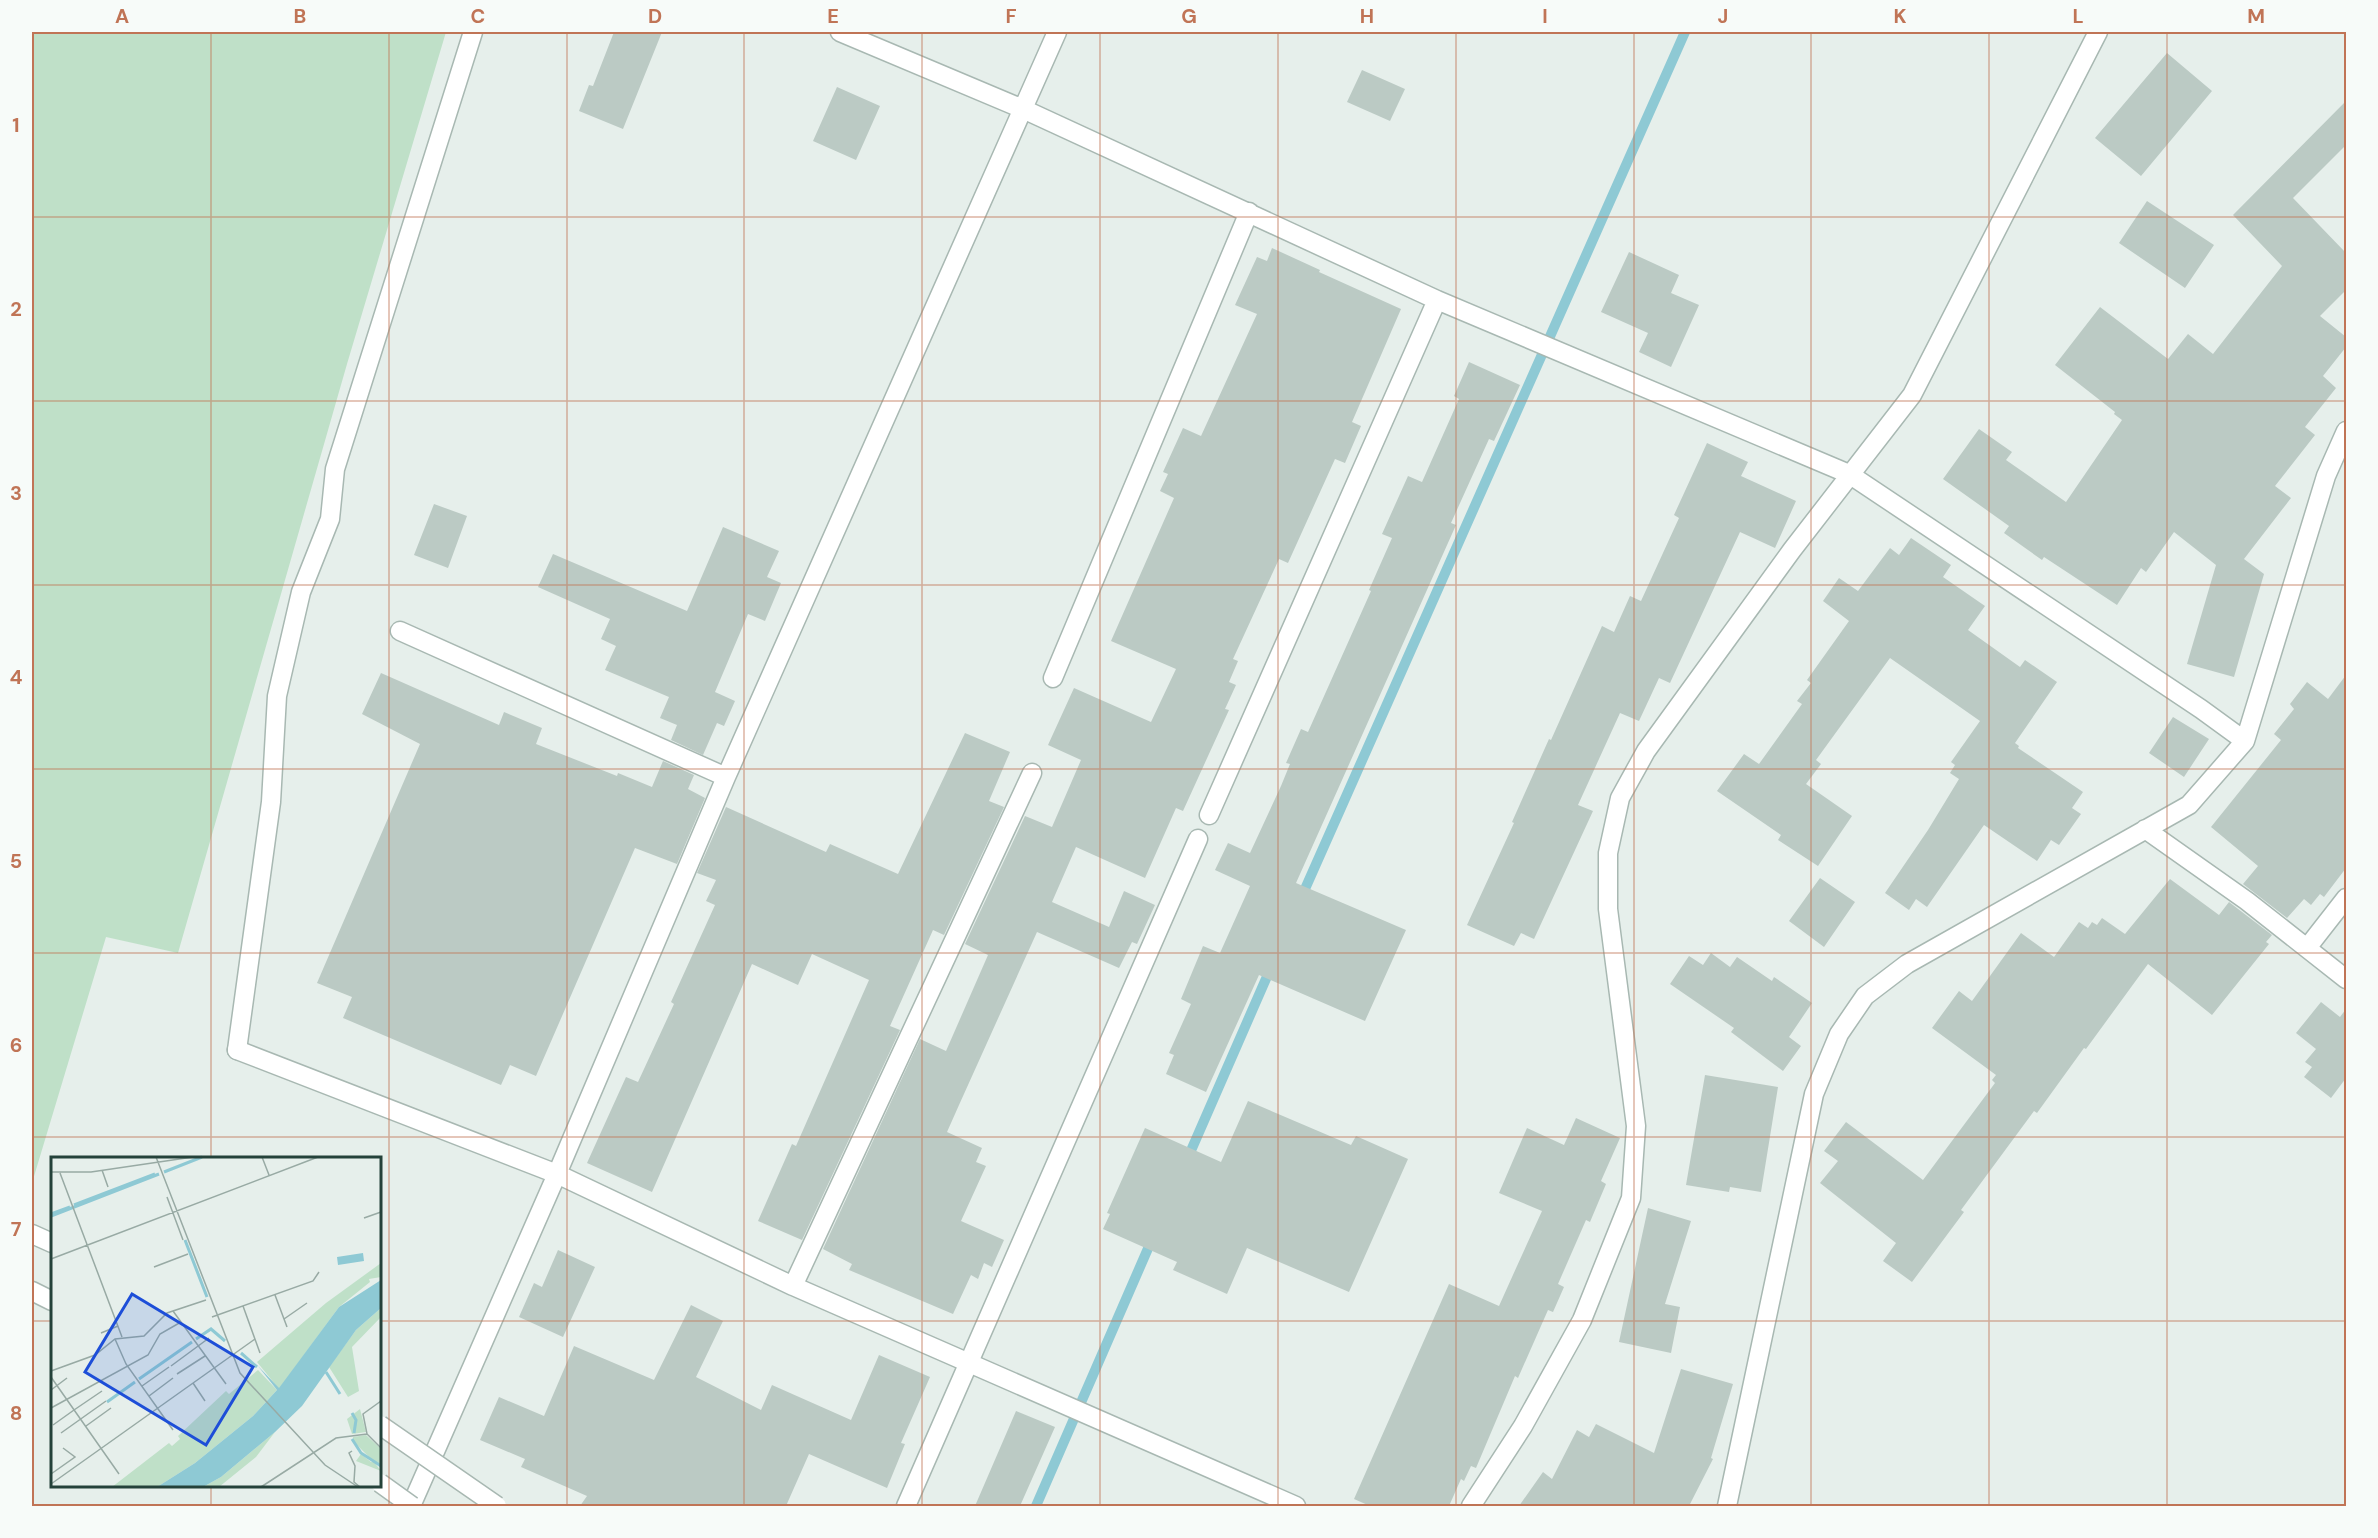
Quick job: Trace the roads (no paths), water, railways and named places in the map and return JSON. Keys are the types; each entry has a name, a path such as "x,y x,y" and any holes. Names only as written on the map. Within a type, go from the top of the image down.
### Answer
{"street":[{"path":"473,32 334,469 330,519 301,592 277,696 271,802 237,1050 557,1174 793,1286 1296,1506"},
{"path":"840,32 1023,109 1437,300 1849,474 2201,709 2245,741"},
{"path":"381,1483 412,1506 557,1174 726,777 1057,32"},
{"path":"1471,1506 1524,1426 1582,1320 1631,1198 1636,1126 1608,909 1608,853 1620,798 1646,751 1849,474 1912,395 2098,32"},
{"path":"1053,678 1249,212"},
{"path":"1209,815 1437,300"},
{"path":"1727,1506 1814,1094 1839,1034 1865,996 1907,964 2189,805 2245,741 2326,476 2346,431"},
{"path":"400,631 726,777"},
{"path":"793,1286 1032,773"},
{"path":"2145,829 2247,901 2346,979"},
{"path":"906,1506 1198,839"},
{"path":"2307,948 2346,898"},
{"path":"32,1234 51,1243"},
{"path":"32,1291 51,1300"},
{"path":"381,1426 496,1506"}],"waterway":[{"path":"1301,898 1685,32"},
{"path":"1186,1162 1272,965"},
{"path":"1036,1506 1153,1237"}]}
